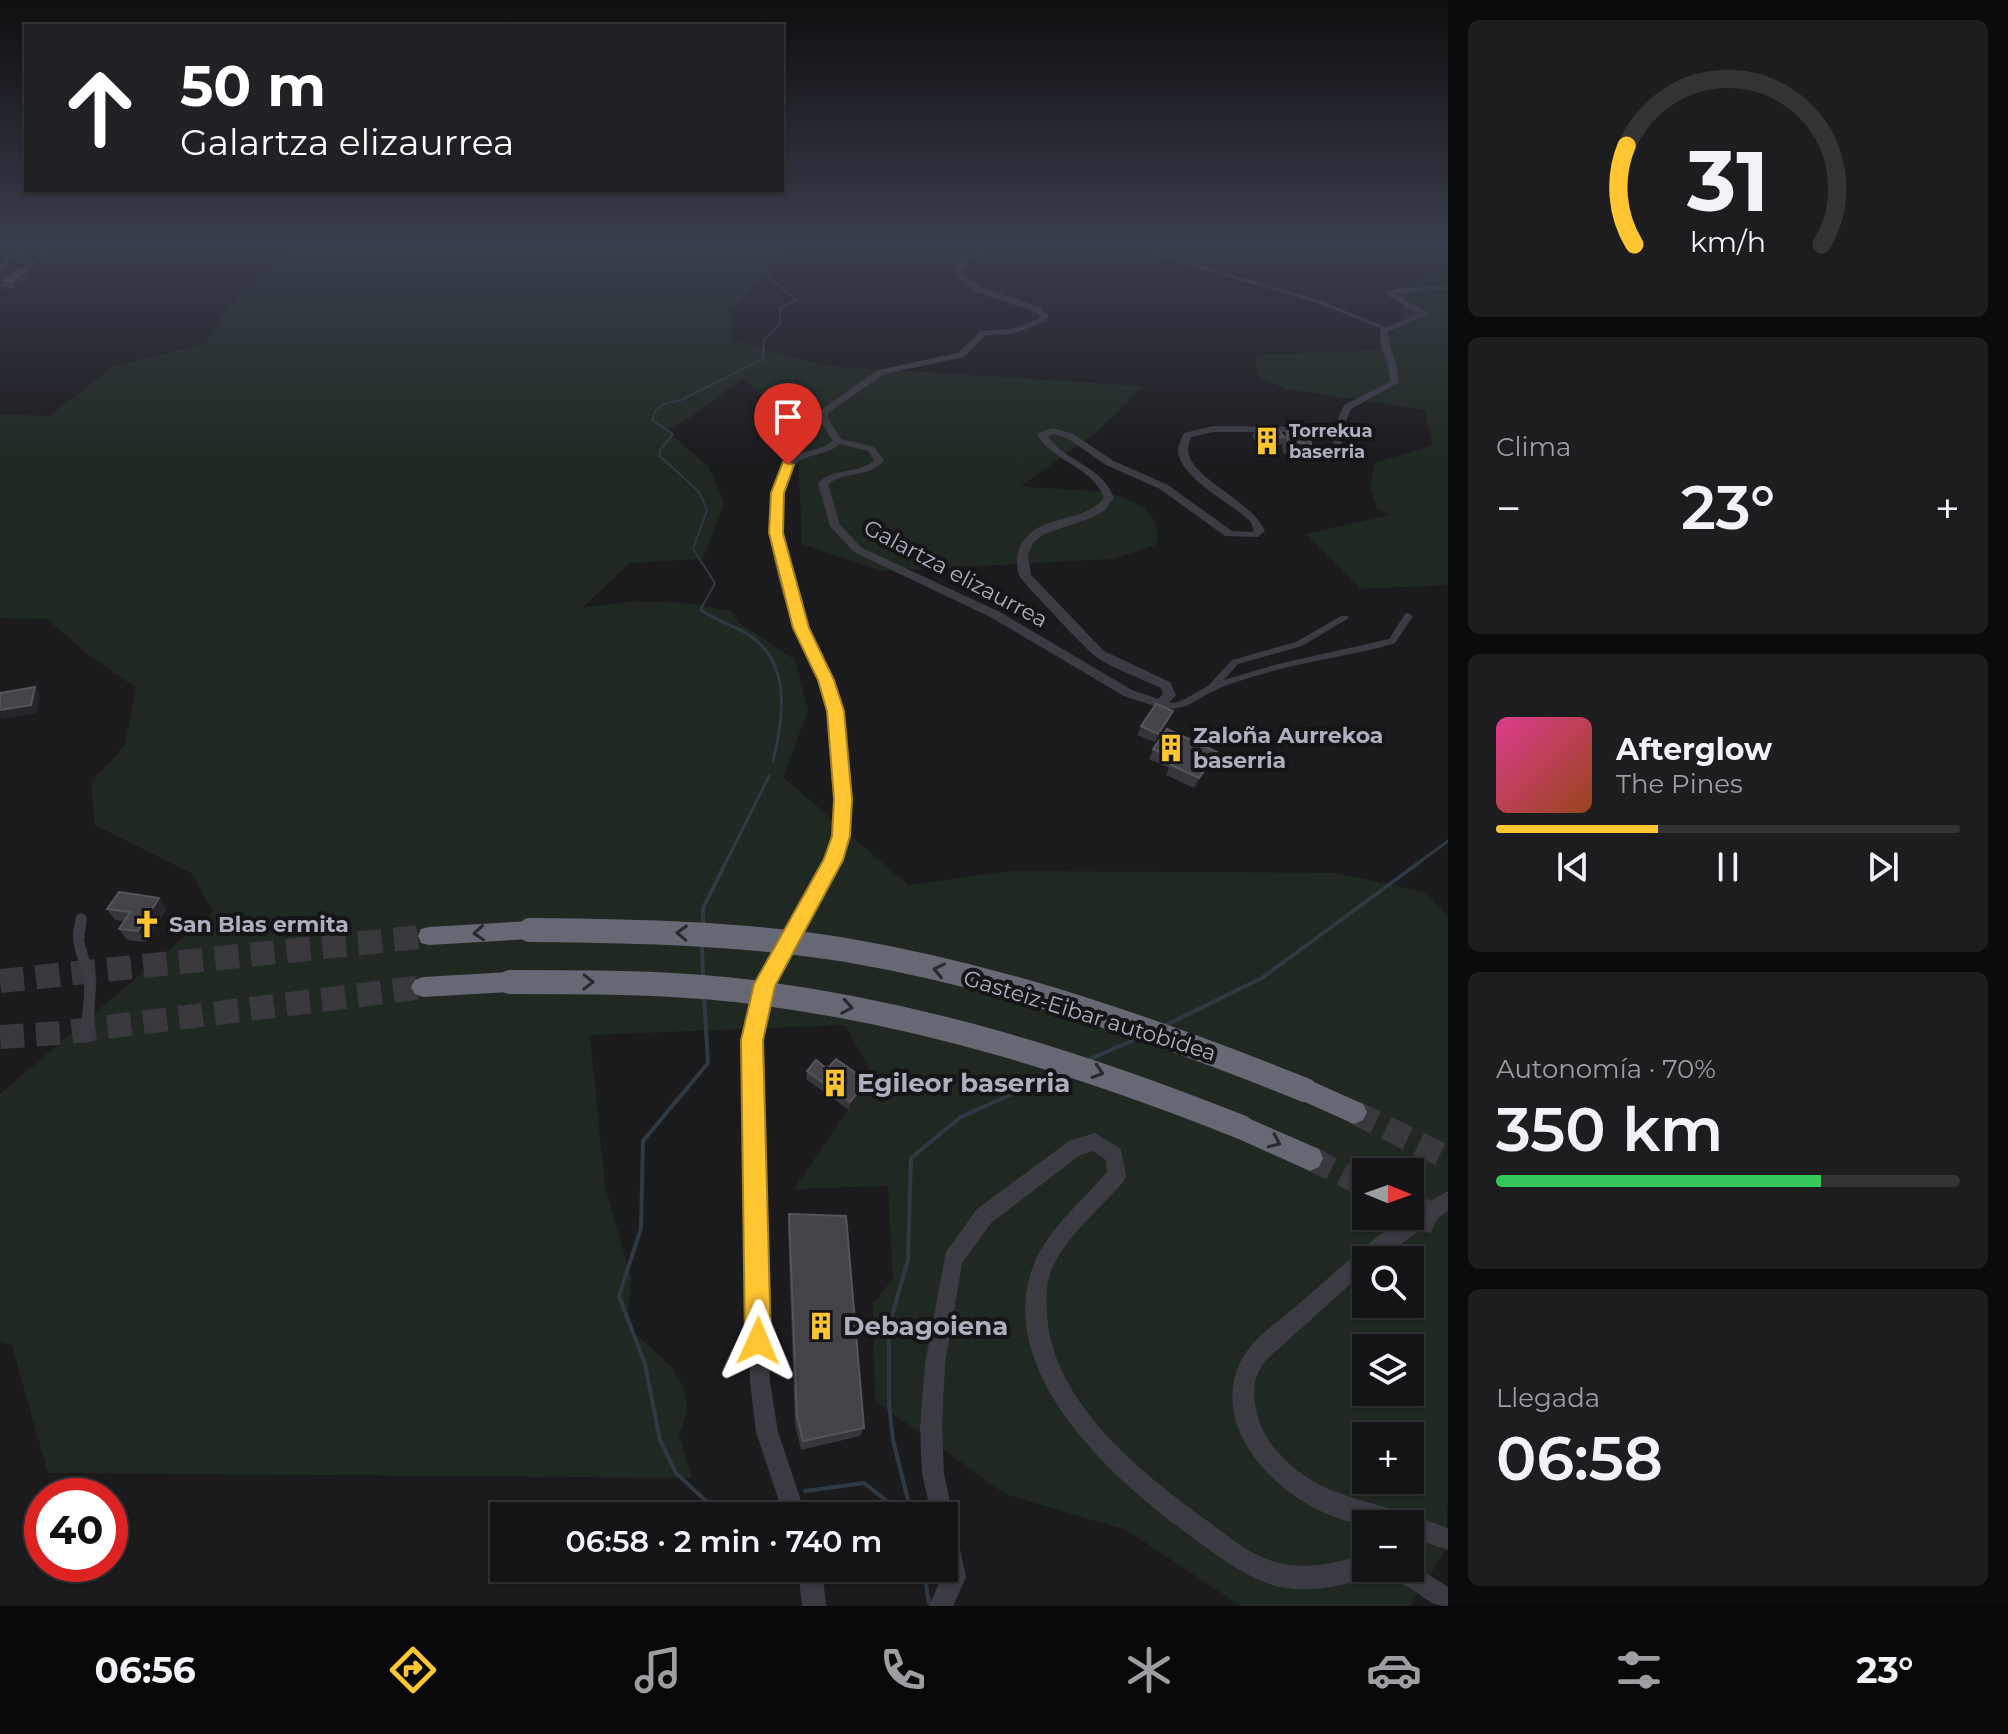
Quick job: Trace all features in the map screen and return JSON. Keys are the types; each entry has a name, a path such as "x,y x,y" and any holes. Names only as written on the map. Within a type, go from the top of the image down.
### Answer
{"highway":[{"name":"Gasteiz-Eibar autobidea","path":"429,936 530,930 695,933 890,959 1008,986 1126,1022 1305,1090 1354,1112"},
{"path":"423,987 510,982 641,983 719,989 870,1011 1057,1059 1241,1127 1310,1158"}],"street":[{"path":"791,1502 763,1409 760,1215 751,1101 754,1023 771,970 833,860 841,836 843,799 835,711 826,680 798,618 776,533 775,510 780,482 792,460 821,453 838,441 825,422 824,412 861,383 895,367 961,355 984,333 1013,331 1042,321 1044,316"},
{"path":"1354,316 1387,329 1418,316"},
{"path":"1334,451 1338,445 1335,431 1350,404 1394,383 1394,365 1383,343 1387,329"},
{"name":"Galartza elizaurrea","path":"838,441 864,446 879,460 874,467 832,476 823,483 835,526 848,542 909,576 996,615 1128,693 1160,704 1170,695 1166,685 1100,654 1025,576 1025,550 1032,537 1053,525 1100,508 1109,498 1102,484 1072,458 1046,444 1042,435 1053,431 1070,436 1110,463 1164,487 1229,534 1250,536 1258,534 1260,524 1206,483 1190,466 1183,446 1187,435 1213,429 1335,431"},
{"path":"1160,704 1175,706 1212,688 1283,665 1392,641 1408,616"},
{"path":"1212,688 1235,662 1299,644 1344,618"},
{"path":"81,918 78,940 90,985 86,1037"},
{"path":"939,1502 933,1474 931,1427 935,1364 953,1259 984,1216 1075,1147 1095,1142 1115,1155 1117,1175 1061,1238 1044,1266 1036,1291 1036,1328 1045,1360 1060,1391 1138,1483 1166,1506 1251,1563 1298,1579 1352,1569"},
{"path":"1362,1510 1307,1492 1279,1471 1257,1444 1247,1417 1243,1391 1249,1365 1352,1267 1448,1200"},
{"path":"1424,1531 1448,1539"},
{"path":"811,1582 814,1606"},
{"path":"941,1606 952,1582"},
{"path":"1420,1582 1448,1601"}],"shaded area":[{"path":"223,316 732,316 732,340 827,366 1143,386 1097,432 1021,486 1098,492 1135,502 1148,513 1156,527 1158,536 1155,545 1113,559 882,571 802,544 797,427 745,379 688,419 665,429 709,467 724,503 703,559 630,563 582,608 635,601 684,603 731,611 738,622 795,660 808,711 783,777 908,885 1012,871 1336,873 1425,892 1448,916 1448,1501 1445,1551 1410,1606 1241,1606 1126,1530 1005,1494 875,1401 873,1303 893,1279 888,1186 794,1189 872,1074 845,1025 590,1035 605,1186 631,1279 627,1326 665,1361 682,1386 686,1400 685,1416 679,1434 692,1478 48,1473 12,1346 0,1342 0,1094 213,912 191,873 95,825 91,782 125,745 136,688 85,652 47,619 0,618 0,414 49,416 114,366 202,344"},
{"path":"1403,316 1448,316 1448,585 1361,589 1306,534 1390,515 1377,508 1370,487 1375,463 1433,445 1425,410 1286,389 1257,376 1255,355 1380,350"}],"building":[{"path":"1256,429 1278,429 1284,437 1262,438"},
{"path":"1287,430 1309,433 1311,444 1288,441"},
{"path":"35,687 31,705 0,710 0,693"},
{"path":"1156,704 1173,711 1158,734 1141,726"},
{"path":"1167,729 1217,752 1199,778 1171,765 1175,759 1153,749"},
{"path":"119,892 159,898 138,931 119,929 130,912 107,909"},
{"name":"Egileor baserria","path":"836,1059 867,1081 850,1102 807,1071 816,1060 827,1069"},
{"name":"Debagoiena","path":"789,1214 846,1216 864,1428 803,1441 797,1416"}],"waterway":[{"path":"703,606 715,583 693,549 707,510 699,492 660,456 660,450 673,434 652,420 655,411 664,404 681,400 763,359 764,339 780,324 780,316"},
{"path":"703,606 701,610 752,637 774,663 779,678 781,711 773,761"},
{"path":"703,925 703,908 769,776"},
{"path":"1414,866 1448,841"},
{"path":"1164,1026 1262,978 1417,864"},
{"path":"702,944 703,977"},
{"path":"704,996 708,1063 643,1141 641,1228 619,1296 645,1364 660,1440 676,1473 706,1501 713,1502"},
{"path":"1088,1060 1136,1039"},
{"path":"908,1502 893,1440 889,1405 889,1326 908,1260 911,1158 961,1117 1059,1073"},
{"path":"805,1491 864,1483 888,1502"},
{"path":"925,1582 929,1603"}],"tunnel":[{"path":"0,981 429,936"},
{"path":"0,1037 60,1033 423,987"},
{"path":"1354,1112 1448,1158"},
{"path":"1310,1158 1352,1179"},
{"path":"1424,1214 1448,1226"}],"place":[{"name":"Torrekua baserria","path":"1267,441"},
{"name":"Zaloña Aurrekoa baserria","path":"1171,748"},
{"name":"San Blas ermita","path":"147,924"},
{"name":"Egileor baserria","path":"835,1083"},
{"name":"Debagoiena","path":"821,1326"}],"route":[{"path":"758,1341 751,1101 754,1023 771,970 833,860 841,836 843,799 835,711 826,680 801,628 776,533 777,493 788,465"}]}
